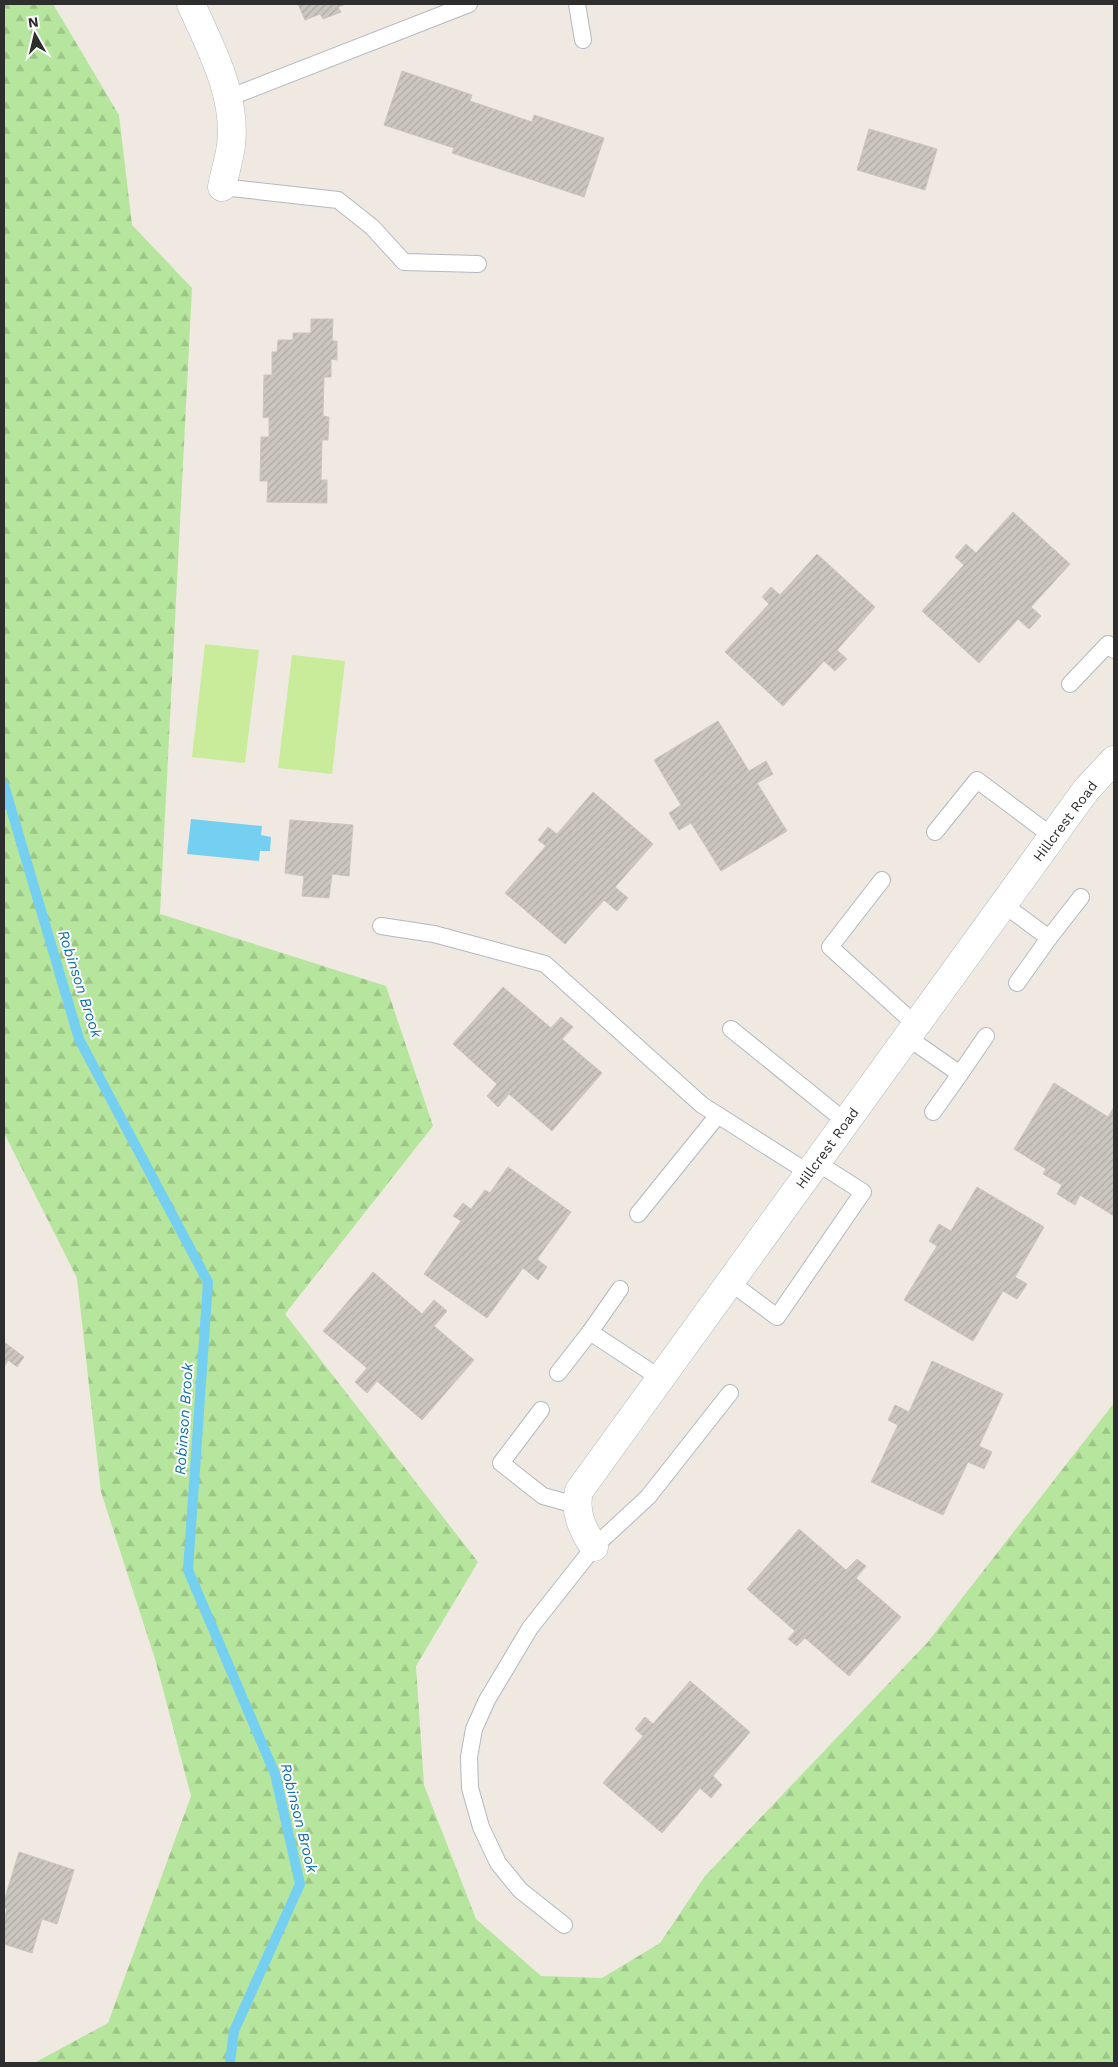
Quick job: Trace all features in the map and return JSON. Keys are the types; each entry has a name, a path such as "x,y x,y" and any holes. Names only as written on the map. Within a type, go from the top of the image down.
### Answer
{"street":[{"path":"192,4 224,79 231,111 231,145 222,187"},
{"name":"Hillcrest Road","path":"576,1504 579,1491 1052,836 1086,790 1114,762"},
{"path":"576,1504 584,1531 594,1547"}],"lane":[{"path":"228,98 469,4"},
{"path":"577,4 583,40"},
{"path":"222,187 338,200 372,226 404,262 478,264"},
{"path":"1070,684 1112,644"},
{"path":"935,832 977,780 1052,836"},
{"path":"882,880 830,948 911,1031 960,1074"},
{"path":"1017,982 1080,897"},
{"path":"1003,904 1049,938"},
{"path":"381,926 434,934 545,964 702,1105 718,1116 813,1168 863,1192 777,1317 730,1282"},
{"path":"731,1029 846,1122"},
{"path":"933,1112 986,1036"},
{"path":"638,1214 718,1116"},
{"path":"558,1373 620,1289"},
{"path":"590,1332 660,1378"},
{"path":"564,1925 520,1890 498,1863 481,1827 470,1788 469,1757 474,1729 492,1692 530,1628 594,1547 648,1497 730,1393"},
{"path":"541,1410 501,1463 543,1496 576,1504"}],"green space":[{"path":"4,4 53,4 119,115 132,225 192,288 160,914 386,986 433,1126 285,1314 478,1562 416,1666 424,1785 476,1919 541,1976 602,1978 660,1943 705,1876 927,1643 1114,1403 1114,2063 34,2063 108,2023 191,1796 155,1659 101,1492 77,1278 4,1133"},
{"path":"205,644 259,650 245,763 192,757"},
{"path":"292,655 345,661 332,774 278,768"}],"water":[{"path":"191,819 262,826 261,835 271,837 270,851 260,851 259,861 187,854"}],"building":[{"path":"298,4 346,4 338,7 341,12 323,19 320,14 305,20"},
{"path":"402,71 472,95 470,101 532,122 534,115 604,138 584,197 452,153 454,148 384,125"},
{"path":"869,129 937,149 925,190 857,170"},
{"path":"311,319 333,319 332,341 337,341 337,360 331,359 331,377 324,377 323,416 329,417 328,440 322,440 321,480 327,480 327,503 267,502 268,481 260,481 261,437 269,437 269,417 263,418 264,375 272,375 272,352 277,352 278,340 293,340 293,333 311,333"},
{"path":"1013,512 1070,564 1031,607 1041,616 1029,629 1018,619 979,663 922,611 964,565 955,557 966,544 976,553"},
{"path":"817,554 875,607 837,650 847,659 835,671 824,661 783,706 725,652 769,604 762,597 771,587 780,595"},
{"path":"718,721 749,771 766,761 773,774 757,783 787,831 721,871 691,823 679,830 669,813 681,805 654,760"},
{"path":"593,792 653,844 615,887 628,898 617,911 604,900 565,944 505,893 546,846 538,840 548,827 557,834"},
{"path":"290,820 353,825 349,876 332,874 329,898 302,896 304,876 285,873"},
{"path":"503,987 551,1028 561,1017 573,1027 562,1039 602,1073 552,1131 509,1094 498,1107 487,1096 497,1084 453,1044"},
{"path":"1054,1083 1108,1117 1114,1107 1114,1216 1080,1195 1075,1205 1057,1194 1062,1185 1043,1174 1046,1169 1014,1149"},
{"path":"508,1167 571,1212 537,1259 547,1267 538,1280 523,1268 487,1318 424,1274 461,1221 453,1216 463,1203 471,1209 485,1190 490,1193"},
{"path":"977,1187 1044,1227 1015,1277 1027,1284 1017,1299 1003,1291 973,1341 904,1300 937,1246 929,1241 939,1224 951,1231"},
{"path":"373,1272 422,1314 434,1300 447,1311 434,1326 474,1360 422,1420 377,1381 367,1393 355,1382 367,1368 323,1331"},
{"path":"4,1342 24,1357 17,1367 8,1360 4,1367"},
{"path":"932,1361 1003,1394 979,1446 992,1452 984,1469 968,1462 943,1515 871,1482 898,1425 888,1420 895,1405 909,1412"},
{"path":"799,1529 846,1570 857,1559 866,1566 856,1578 901,1617 849,1676 805,1638 797,1646 788,1639 795,1631 747,1589"},
{"path":"690,1681 750,1732 713,1776 722,1785 711,1798 700,1788 662,1833 603,1783 643,1736 635,1729 645,1717 653,1724"},
{"path":"19,1852 74,1870 57,1924 42,1919 32,1953 4,1944 4,1919 7,1909 4,1908 4,1901"}],"waterway":[{"name":"Robinson Brook","path":"4,785 79,1039 208,1282 188,1570 275,1774 300,1884 234,2031 230,2063"}]}
